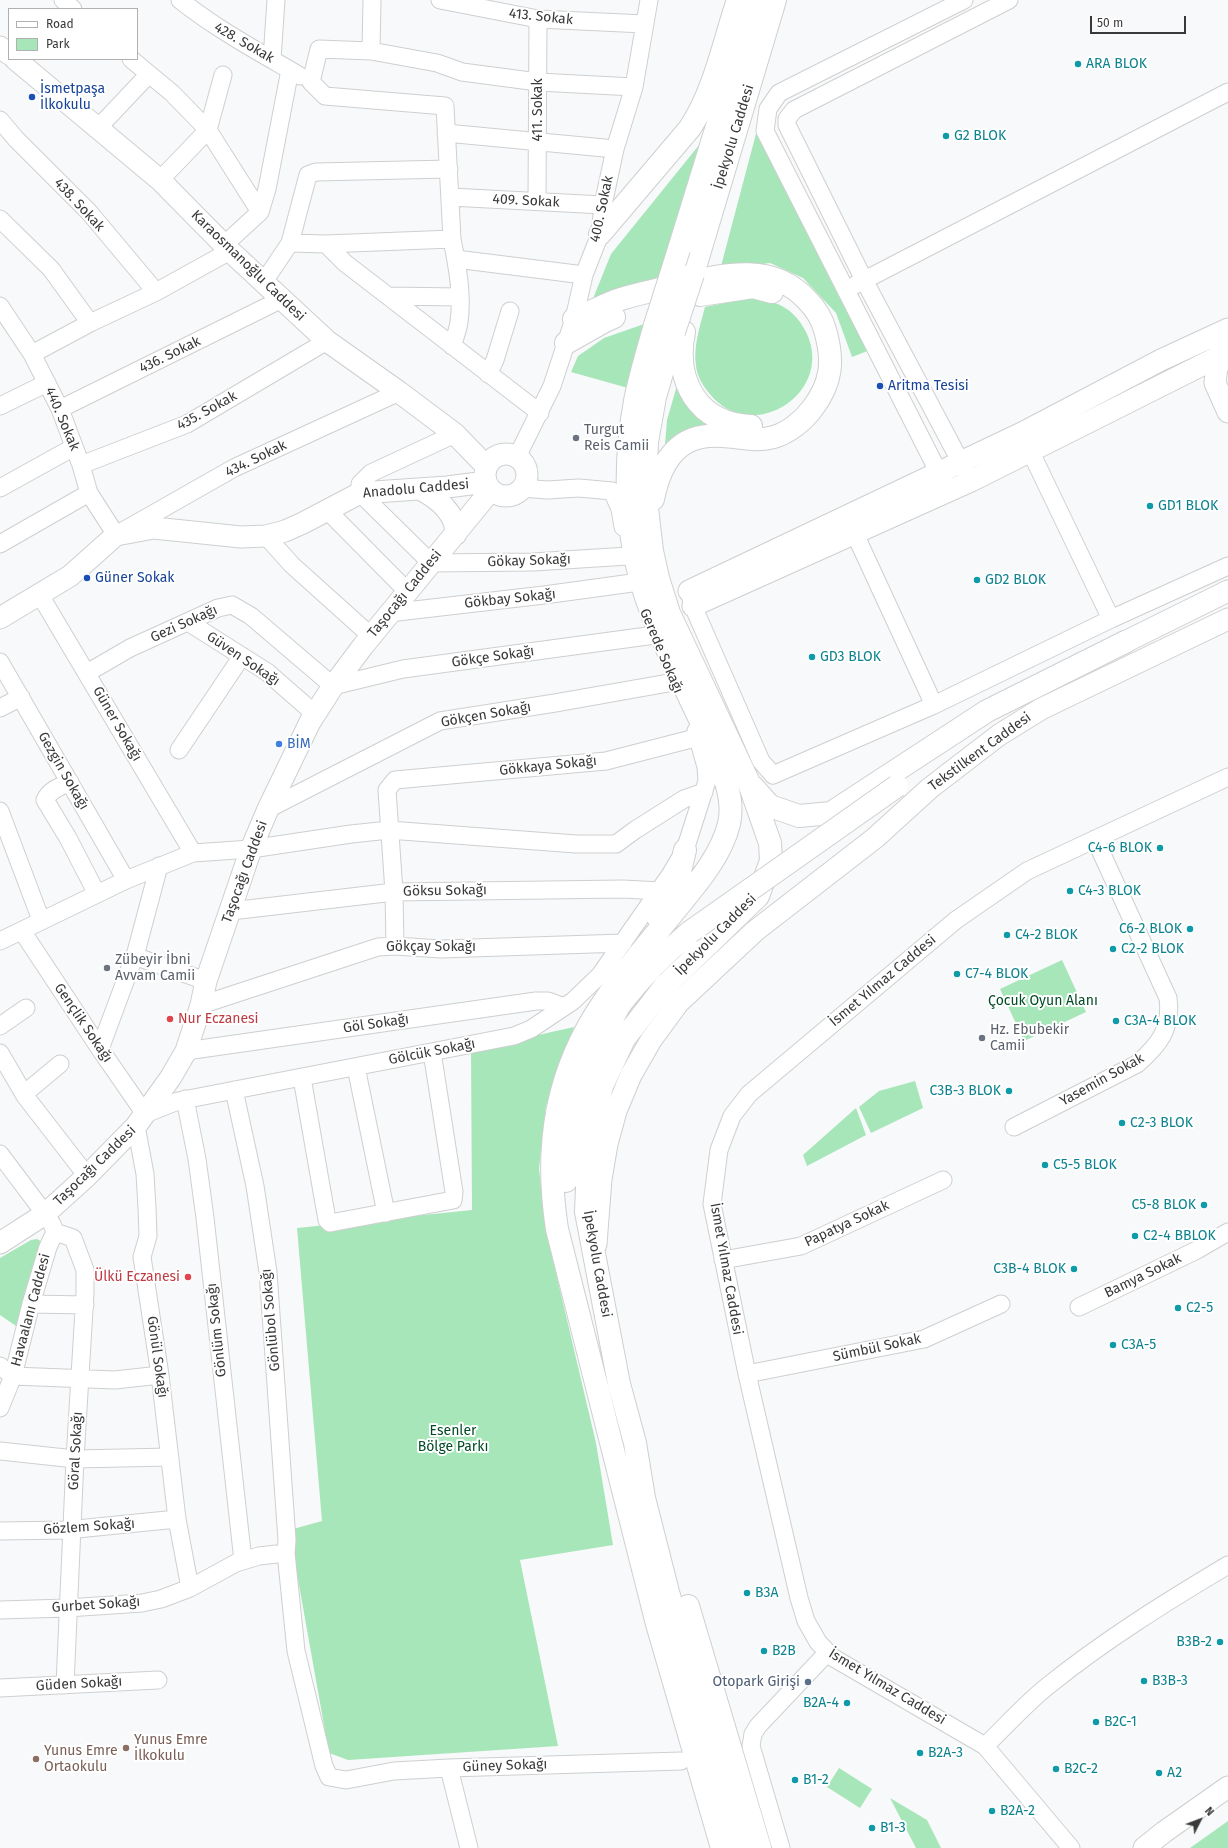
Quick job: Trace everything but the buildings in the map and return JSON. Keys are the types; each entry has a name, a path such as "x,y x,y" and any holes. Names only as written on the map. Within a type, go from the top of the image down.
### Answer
{"highway":[{"path":"600,234 690,128 702,110 712,88 738,0"},
{"name":"İpekyolu Caddesi","path":"635,1443 619,1384 586,1212 588,1139 602,1086 624,1039 665,986 758,896 771,861 770,843 749,783 669,613 658,578 645,491 647,442 655,397 671,330 679,249 756,0"},
{"name":"İpekyolu Caddesi","path":"607,1428 557,1229 552,1182 554,1123 569,1067 586,1030 604,1000 628,968 712,862 729,824 730,806 724,776 697,712 664,643 646,598 635,551 627,475 630,430 638,385 692,298 693,274 775,0"},
{"path":"574,319 621,299 708,278 741,273 759,274 787,283 804,297 824,323 829,343 831,365 827,382 820,399 808,415 792,428 773,438 738,439 709,435 696,437 683,443 671,454 661,471 656,484 649,523"},
{"path":"566,343 605,321 628,312 704,294 753,287 772,292 786,300 801,312 814,332 818,365 815,379 797,406 782,417 766,424 752,426 738,426 723,421 712,415 700,405 690,391 683,373 671,330"},
{"path":"749,783 770,806 799,816 831,812 987,711 1125,642"},
{"path":"566,1264 564,1210 568,1153 582,1091 600,1044 621,1003 662,956 690,932 897,786 994,721 1125,642"},
{"path":"628,968 678,880 684,850"},
{"path":"607,1428 620,1517 648,1644 707,1848"},
{"path":"607,1428 657,1624 722,1848"},
{"path":"635,1443 644,1498 668,1592 743,1848"},
{"path":"635,1443 650,1483 760,1848"}],"main road":[{"path":"0,46 8,53"},
{"name":"Karaosmanoğlu Caddesi","path":"16,60 160,180 280,300 327,342 399,392 455,434 488,479"},
{"path":"943,482 961,461 1022,433 1161,360 1228,328"},
{"path":"1228,328 1223,358 1215,383 1228,412"},
{"path":"691,598 943,482 971,481 1223,358"},
{"path":"508,453 517,457 525,464 527,478 522,488 513,495 499,495 488,479 495,456 508,453"},
{"name":"Anadolu Caddesi","path":"116,535 154,528 240,537 266,536 284,531 360,494 420,489 488,479"},
{"name":"Taşocağı Caddesi","path":"0,1243 45,1214 87,1176 140,1120 171,1077 186,1051 201,1005 206,981 251,849 268,809 315,714 333,686 407,591 427,559 456,534 488,479"},
{"path":"420,489 435,497 444,506 456,527 456,534"},
{"path":"0,618 70,576 116,535"},
{"path":"1125,642 1228,591"},
{"name":"Tekstilkent Caddesi","path":"599,1278 596,1241 601,1179 606,1144 616,1111 631,1075 651,1040 679,1002 755,931 875,838 930,788 999,735 1041,708 1228,619"},
{"path":"1144,1848 1228,1787"}],"street":[{"path":"63,0 72,8"},
{"name":"428. Sokak","path":"180,0 207,22 258,53 311,82 325,96 445,106 446,133"},
{"path":"272,60 276,0"},
{"path":"371,51 372,0"},
{"name":"413. Sokak","path":"440,0 538,19 644,24"},
{"name":"400. Sokak","path":"517,457 552,386 574,319 584,275 600,234 602,205 615,149 634,87 649,0"},
{"path":"943,482 765,131 768,109 778,93 940,6 964,0"},
{"path":"971,481 864,280 787,125 787,119 794,110 1009,0"},
{"name":"411. Sokak","path":"537,201 538,19"},
{"path":"311,82 319,49 371,51 437,63 462,72 538,82 634,87"},
{"path":"0,62 8,55"},
{"path":"132,60 172,94 208,130 260,212"},
{"path":"32,354 90,323 156,292 227,248 260,212 267,188 290,70"},
{"path":"98,128 149,74"},
{"path":"160,180 208,130 223,75"},
{"path":"845,290 1228,92"},
{"name":"438. Sokak","path":"0,120 16,139 89,212 156,292"},
{"path":"452,346 459,322 460,297 456,259 452,239 446,133 538,143 615,149"},
{"path":"263,283 290,243 308,175 316,172 449,169"},
{"name":"409. Sokak","path":"450,197 602,205"},
{"path":"0,219 51,269 90,323"},
{"path":"290,243 326,244 452,239"},
{"path":"326,244 345,263 540,413"},
{"path":"456,259 584,275"},
{"path":"388,296 460,297"},
{"name":"436. Sokak","path":"60,409 280,300"},
{"path":"488,374 495,360 510,311"},
{"name":"440. Sokak","path":"2,312 32,354 47,383 60,409 81,465 89,493 116,535"},
{"name":"435. Sokak","path":"81,465 187,424 327,342"},
{"path":"0,406 47,383"},
{"name":"434. Sokak","path":"116,535 234,468 399,392"},
{"path":"1022,433 1111,619"},
{"path":"427,559 360,494 360,484 371,473 455,434"},
{"path":"0,488 74,447"},
{"name":"Gerede Sokağı","path":"522,488 547,490 579,488 612,491 620,509 632,583 699,737 708,781 684,850 660,891"},
{"path":"0,544 89,493"},
{"path":"327,510 407,591"},
{"path":"850,525 934,706"},
{"path":"266,536 292,565 371,636"},
{"name":"Gökay Sokağı","path":"427,559 533,562 628,556"},
{"path":"691,598 762,761 773,774 934,706 1111,619 1228,566"},
{"name":"Gökbay Sokağı","path":"389,613 632,583"},
{"name":"Güner Sokağı","path":"40,595 193,853"},
{"name":"Gezi Sokağı","path":"87,673 130,648 218,608 232,605 251,616 333,686"},
{"name":"Güven Sokağı","path":"188,622 267,672 315,714"},
{"name":"Gökçe Sokağı","path":"333,686 403,669 655,635"},
{"path":"179,750 242,656"},
{"name":"Gezgin Sokağı","path":"0,662 126,880"},
{"name":"Gökçen Sokağı","path":"268,809 440,721 674,682"},
{"path":"0,708 21,697"},
{"name":"Gökkaya Sokağı","path":"390,830 387,790 395,780 606,761 699,737"},
{"name":"İsmet Yılmaz Caddesi","path":"1071,1848 985,1746 827,1653 812,1634 799,1598 747,1374 712,1204 719,1150 732,1116 749,1094 956,920 1027,871 1228,777"},
{"path":"70,782 47,794 45,800 68,838 97,894"},
{"path":"0,941 126,880 193,853 251,849 351,834 390,830 576,844 616,844 684,799 704,792"},
{"path":"0,811 42,920"},
{"path":"390,830 394,892 395,946"},
{"name":"Yasemin Sokak","path":"1014,1127 1137,1064 1153,1050 1166,1029 1170,1012 1168,998 1095,839"},
{"path":"100,1049 134,956 159,866"},
{"name":"Göksu Sokağı","path":"231,911 394,892 607,889 660,891"},
{"name":"Gölcük Sokağı","path":"140,1120 185,1099 302,1078 514,1036 531,1029 573,1001 600,975 660,891"},
{"name":"Gençlik Sokağı","path":"22,931 100,1049 140,1120"},
{"name":"Gökçay Sokağı","path":"201,1005 378,947 395,946 449,948 623,943"},
{"path":"134,956 206,981"},
{"name":"Göl Sokağı","path":"186,1051 536,1001 548,1001 564,1007"},
{"path":"0,1026 26,1008"},
{"path":"302,1078 327,1220 330,1223 453,1200 454,1192 432,1052"},
{"path":"0,1053 24,1094 87,1176"},
{"path":"24,1094 60,1064"},
{"path":"356,1067 386,1213"},
{"name":"Gönlübol Sokağı","path":"234,1090 255,1186 268,1272 287,1540 286,1553 296,1651 324,1766 329,1777"},
{"name":"Gönlüm Sokağı","path":"185,1099 197,1159 205,1218 243,1561"},
{"name":"Gönül Sokağı","path":"140,1120 148,1208 148,1236 142,1257 160,1375 177,1519 190,1588"},
{"path":"0,1154 52,1224 54,1232"},
{"name":"Papatya Sokak","path":"723,1260 801,1246 943,1180"},
{"name":"Havaalanı Caddesi","path":"0,1408 6,1371 31,1304 54,1232"},
{"name":"Göral Sokağı","path":"54,1232 73,1238 85,1270 67,1608 65,1685"},
{"name":"Bamya Sokak","path":"1079,1307 1197,1250 1228,1232"},
{"path":"31,1304 84,1305"},
{"name":"Sümbül Sokak","path":"747,1374 924,1339 1001,1304"},
{"path":"6,1371 80,1379 115,1380 160,1375"},
{"path":"0,1451 75,1459 170,1457"},
{"name":"Gözlem Sokağı","path":"0,1531 71,1530 177,1519"},
{"name":"Gurbet Sokağı","path":"0,1610 67,1608 142,1603 161,1599 190,1588 243,1561 259,1556 286,1553"},
{"path":"985,1746 1047,1686 1105,1642 1156,1607 1228,1565"},
{"path":"781,1848 751,1746 753,1734 758,1726 827,1653"},
{"name":"Güden Sokağı","path":"0,1688 158,1680"},
{"name":"Güney Sokağı","path":"329,1777 346,1780 394,1771 681,1761"},
{"path":"449,1768 469,1848"}],"green space":[{"path":"757,130 870,350 852,357 836,313 803,278 770,263 720,270"},
{"path":"708,134 660,281 590,306 611,254"},
{"path":"748,298 766,300 781,306 794,315 805,330 812,352 810,373 800,391 786,405 767,413 747,415 727,409 709,393 699,377 695,359 695,351 705,307"},
{"path":"647,323 628,388 571,372 578,356 604,338"},
{"path":"678,382 710,426 664,457 667,420"},
{"name":"Çocuk Oyun Alanı","path":"1062,960 1086,1012 1024,1041 1000,989"},
{"name":"Esenler Bölge Parkı","path":"574,1027 546,1106 539,1169 547,1235 596,1443 613,1545 520,1560 558,1746 348,1760 329,1753 294,1557 293,1529 322,1521 297,1228 472,1210 471,1050"},
{"path":"915,1081 923,1108 871,1133 859,1107 879,1091"},
{"path":"856,1108 866,1135 807,1166 803,1155"},
{"path":"37,1239 42,1242 21,1324 16,1326 0,1315 0,1258 31,1240"},
{"path":"839,1768 872,1789 860,1808 827,1787"},
{"path":"890,1798 927,1820 941,1848 916,1848"},
{"path":"1228,1821 1228,1848 1190,1848"}],"place":[{"name":"ARA BLOK","path":"1078,64"},
{"name":"İsmetpaşa İlkokulu","path":"32,97"},
{"name":"G2 BLOK","path":"946,136"},
{"name":"Aritma Tesisi","path":"880,386"},
{"name":"Turgut Reis Camii","path":"576,438"},
{"name":"GD1 BLOK","path":"1150,506"},
{"name":"Güner Sokak","path":"87,578"},
{"name":"GD2 BLOK","path":"977,580"},
{"name":"GD3 BLOK","path":"812,657"},
{"name":"BİM","path":"279,744"},
{"name":"C4-6 BLOK","path":"1160,848"},
{"name":"C4-3 BLOK","path":"1070,891"},
{"name":"C6-2 BLOK","path":"1190,929"},
{"name":"C4-2 BLOK","path":"1007,935"},
{"name":"C2-2 BLOK","path":"1113,949"},
{"name":"Zübeyir İbni Avvam Camii","path":"107,968"},
{"name":"C7-4 BLOK","path":"957,974"},
{"name":"Nur Eczanesi","path":"170,1019"},
{"name":"C3A-4 BLOK","path":"1116,1021"},
{"name":"Hz. Ebubekir Camii","path":"982,1038"},
{"name":"C3B-3 BLOK","path":"1009,1091"},
{"name":"C2-3 BLOK","path":"1122,1123"},
{"name":"C5-5 BLOK","path":"1045,1165"},
{"name":"C5-8 BLOK","path":"1204,1205"},
{"name":"C2-4 BBLOK","path":"1135,1236"},
{"name":"C3B-4 BLOK","path":"1074,1269"},
{"name":"Ülkü Eczanesi","path":"188,1277"},
{"name":"C2-5","path":"1178,1308"},
{"name":"C3A-5","path":"1113,1345"},
{"name":"B3A","path":"747,1593"},
{"name":"B3B-2","path":"1220,1642"},
{"name":"B2B","path":"764,1651"},
{"name":"B3B-3","path":"1144,1681"},
{"name":"Otopark Girişi","path":"808,1682"},
{"name":"B2A-4","path":"847,1703"},
{"name":"B2C-1","path":"1096,1722"},
{"name":"Yunus Emre İlkokulu","path":"126,1748"},
{"name":"B2A-3","path":"920,1753"},
{"name":"Yunus Emre Ortaokulu","path":"36,1759"},
{"name":"B2C-2","path":"1056,1769"},
{"name":"A2","path":"1159,1773"},
{"name":"B1-2","path":"795,1780"},
{"name":"B2A-2","path":"992,1811"},
{"name":"B1-3","path":"872,1828"}]}
